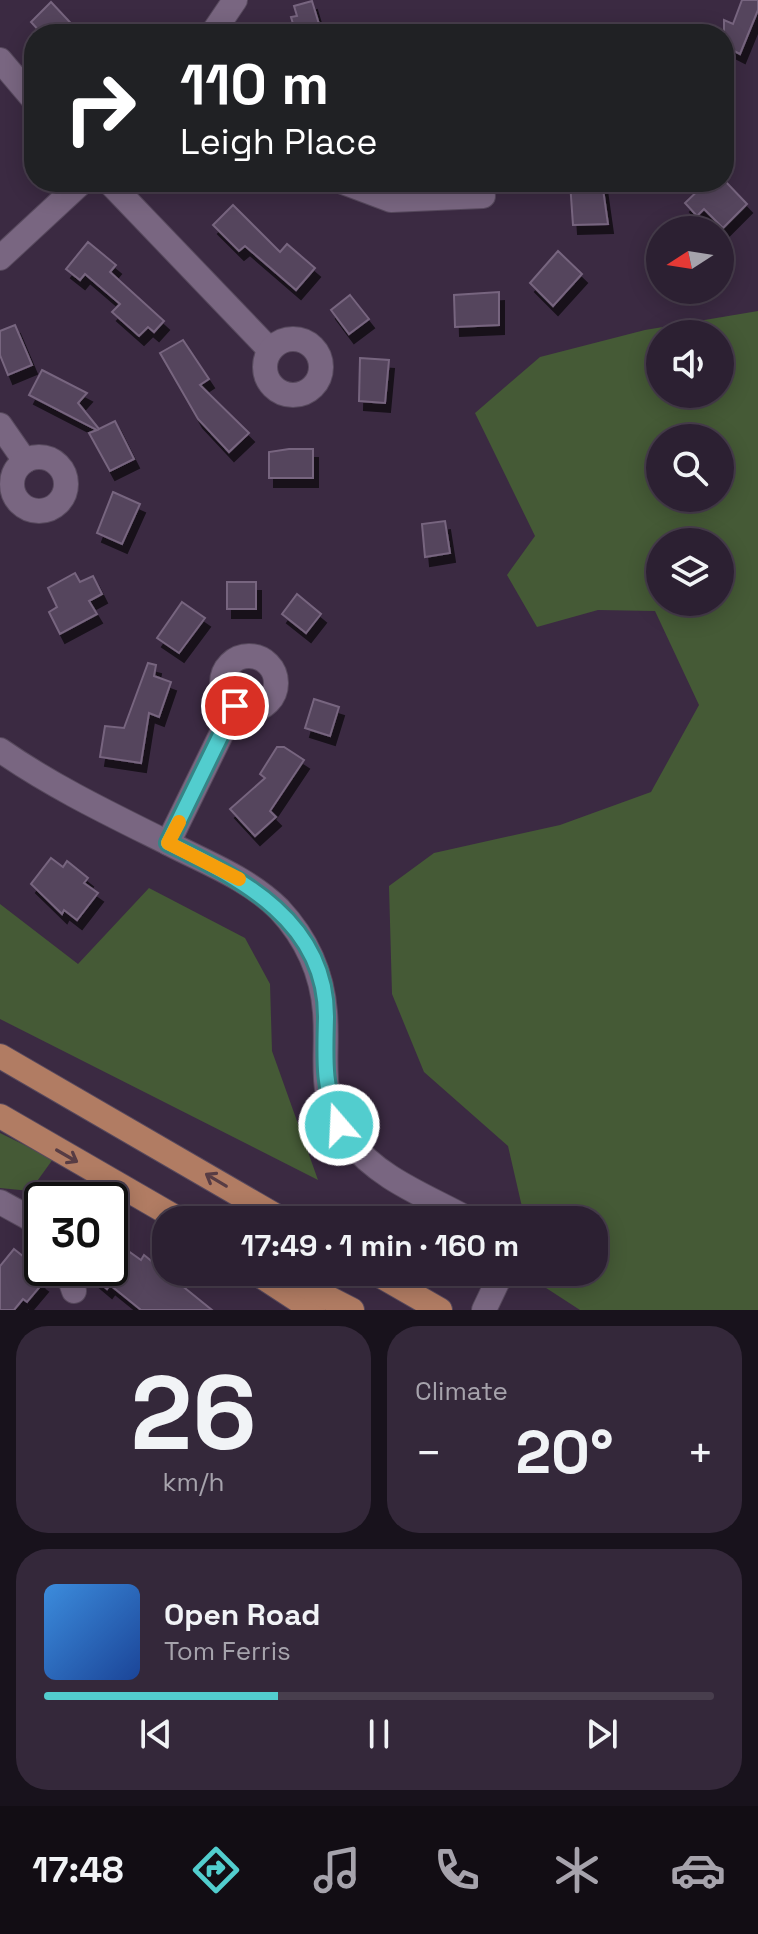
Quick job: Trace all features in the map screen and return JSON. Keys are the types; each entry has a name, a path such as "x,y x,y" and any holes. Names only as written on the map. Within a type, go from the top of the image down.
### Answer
{"main road":[{"path":"0,1056 259,1206"},
{"path":"0,1116 154,1206"},
{"path":"143,1200 152,1206"},
{"path":"276,1286 313,1310"},
{"path":"305,1286 352,1310"},
{"path":"398,1286 440,1310"}],"street":[{"path":"219,24 235,0"},
{"path":"0,60 24,88"},
{"path":"0,258 71,192"},
{"path":"119,192 270,350"},
{"path":"370,192 391,200 483,196"},
{"path":"0,425 25,461"},
{"path":"168,843 235,706"},
{"path":"0,750 34,773 254,888 278,908 301,936 315,961 322,985 326,1015 323,1077 339,1125 367,1160 407,1187 443,1206"},
{"path":"0,1202 24,1215"},
{"path":"484,1310 495,1286"}],"green space":[{"path":"758,311 758,1310 580,1310 543,1286 608,1286 608,1206 522,1206 508,1146 424,1072 392,994 389,886 434,853 560,825 651,792 699,705 657,616 734,616 734,528 646,528 646,611 598,610 537,627 507,575 535,536 475,413 540,357 646,330 646,408 734,408 734,320 704,320"},
{"path":"149,888 245,938 270,984 272,1051 318,1180 0,1019 0,904 78,964"},
{"path":"0,1133 53,1159 36,1182 24,1182 24,1190 0,1188"}],"building":[{"path":"742,0 758,0 758,10 740,54 734,51 733,24"},
{"path":"312,1 319,24 293,24 291,17 297,16 294,6"},
{"path":"51,2 72,24 33,24 31,22"},
{"path":"734,190 747,204 734,217 711,216 704,209 697,216 685,203 697,192"},
{"path":"571,192 603,192 608,224 573,225"},
{"path":"233,205 280,252 287,244 315,268 296,290 245,246 239,251 213,225"},
{"path":"88,242 116,265 110,272 164,321 154,332 148,327 139,336 112,312 120,304 85,274 80,280 66,269"},
{"path":"558,251 582,274 553,306 530,283"},
{"path":"499,292 499,325 455,327 454,295"},
{"path":"350,295 369,319 349,334 331,310"},
{"path":"15,325 32,365 8,375 0,355 0,331"},
{"path":"183,340 209,379 200,385 249,433 229,452 198,419 160,353"},
{"path":"360,358 389,360 385,403 359,401"},
{"path":"42,370 87,393 78,403 99,429 115,421 134,459 110,471 89,433 97,430 29,395"},
{"path":"313,449 313,478 269,478 269,452"},
{"path":"113,492 140,504 122,544 97,533"},
{"path":"445,521 450,553 425,557 422,524"},
{"path":"75,573 80,582 93,576 102,594 89,601 97,614 60,634 49,612 57,607 48,588"},
{"path":"227,582 256,582 256,609 227,609"},
{"path":"297,594 321,614 306,633 282,614"},
{"path":"182,602 205,618 179,653 157,638"},
{"path":"148,663 156,665 154,676 171,682 159,717 149,713 141,763 100,757 105,726 124,728"},
{"path":"314,699 339,707 330,736 305,728"},
{"path":"277,747 284,747 304,760 270,811 276,817 255,836 230,809 265,778 260,774"},
{"path":"51,858 63,867 67,861 88,878 84,883 98,893 77,920 64,910 62,914 31,884"},
{"path":"14,1249 24,1257 24,1286 40,1286 27,1302 23,1299 14,1310 0,1310 0,1266"},
{"path":"128,1251 141,1260 144,1255 152,1261 152,1286 182,1286 212,1310 141,1310 111,1286 128,1286"}],"slow traffic":[{"path":"179,822 168,843 239,879"}],"route":[{"path":"235,706 168,843 254,888 278,908 301,936 315,961 322,985 326,1015 323,1077 339,1125"}]}
